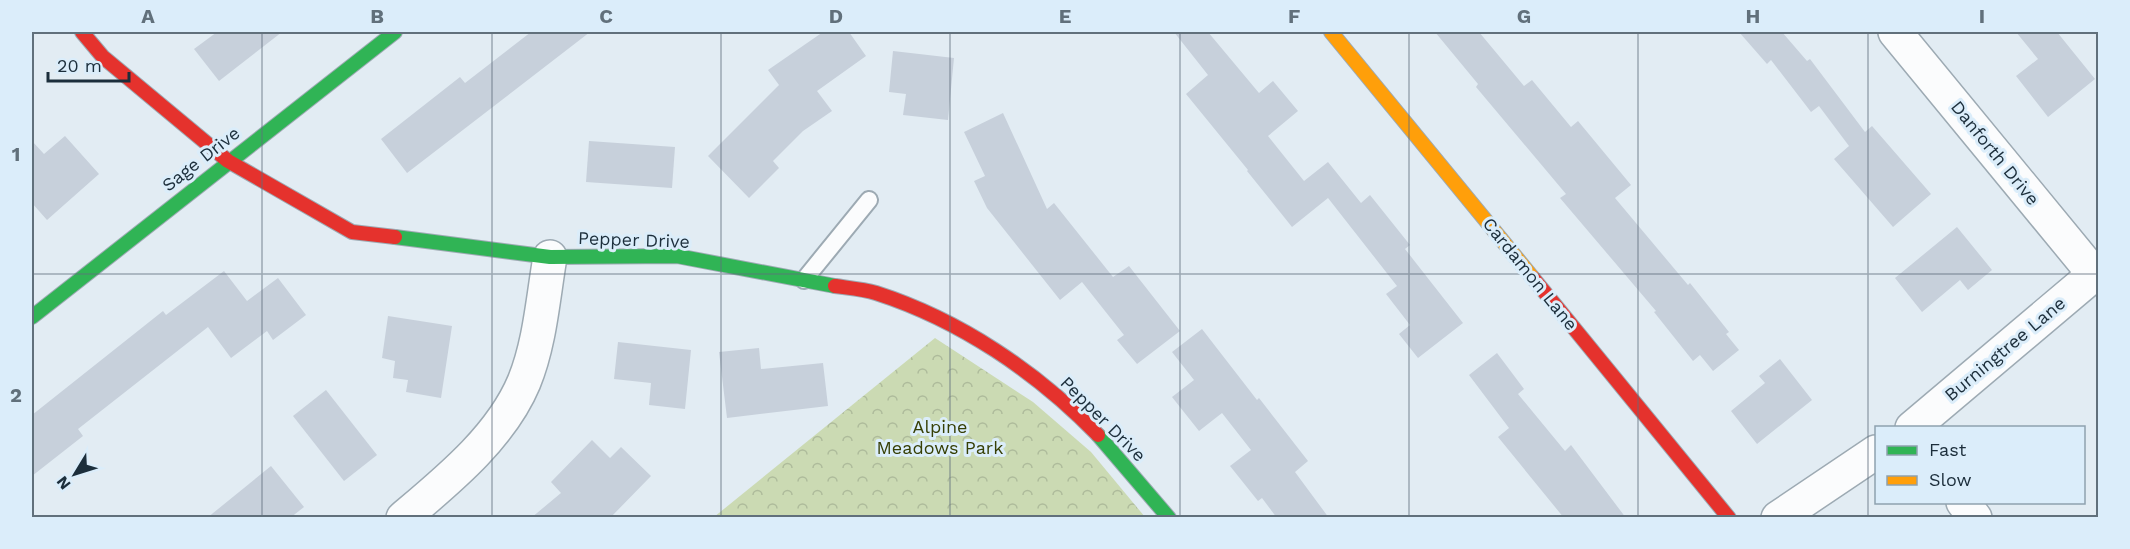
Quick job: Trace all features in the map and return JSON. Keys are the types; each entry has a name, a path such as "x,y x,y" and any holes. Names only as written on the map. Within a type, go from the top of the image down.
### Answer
{"street":[{"name":"Pepper Drive","path":"82,32 103,57 228,161 352,232 550,257 677,256 875,294 920,311 974,337 1024,369 1070,406 1113,450 1169,518"},
{"name":"Sage Drive","path":"32,317 394,32"},
{"name":"Cardamon Lane","path":"1330,32 1729,518"},
{"name":"Danforth Drive","path":"1895,32 2096,273"},
{"path":"403,518 452,477 507,414 524,382 537,340 550,257"},
{"name":"Burningtree Lane","path":"1914,426 2096,273"},
{"path":"1778,518 1875,453"},
{"path":"1964,504 1975,518"}],"lane":[{"path":"804,280 869,200"}],"green space":[{"name":"Alpine Meadows Park","path":"935,338 1033,402 1091,452 1145,517 714,517"}],"building":[{"path":"217,32 282,32 219,81 194,49"},
{"path":"531,32 590,32 407,173 381,139 460,77 465,83"},
{"path":"823,32 849,32 866,56 817,91 832,111 803,131 773,161 779,168 749,198 708,156 779,85 768,70"},
{"path":"1174,32 1208,32 1259,93 1273,81 1298,111 1268,136 1304,181 1328,162 1361,203 1370,195 1410,245 1405,249 1463,323 1418,358 1399,334 1410,325 1386,294 1397,286 1328,198 1292,227 1186,94 1208,75"},
{"path":"1435,32 1479,32 1524,86 1532,80 1571,127 1578,121 1631,185 1615,198 1688,285 1690,283 1729,332 1726,334 1739,350 1713,371 1700,355 1693,361 1654,312 1656,311 1560,198 1566,194 1476,87 1478,84"},
{"path":"1739,32 1782,32 1807,61 1810,59 1865,132 1872,126 1931,194 1893,227 1834,159 1849,146 1819,106 1811,112 1771,60 1767,64"},
{"path":"2016,32 2057,32 2095,79 2048,117 2016,76 2038,59"},
{"path":"893,51 954,58 948,120 903,115 906,94 889,92"},
{"path":"1003,113 1047,209 1054,203 1113,277 1129,266 1180,331 1137,364 1117,340 1124,335 1082,282 1060,300 987,208 974,181 985,176 964,132"},
{"path":"65,136 99,174 47,220 32,203 32,141 44,154"},
{"path":"589,141 675,147 672,188 586,182"},
{"path":"1957,227 1992,270 1968,290 1960,280 1922,312 1895,278"},
{"path":"224,271 247,301 278,278 306,315 273,340 267,331 231,358 208,327 78,429 83,436 32,476 32,415 163,311 166,315"},
{"path":"388,316 452,326 441,398 406,392 408,380 393,378 395,361 382,358"},
{"path":"1202,329 1308,461 1295,472 1329,518 1277,518 1262,498 1258,501 1230,466 1251,450 1222,413 1199,431 1172,397 1194,380 1172,352"},
{"path":"618,342 691,350 685,409 649,405 651,383 614,379"},
{"path":"759,348 761,369 823,363 828,406 727,418 719,352"},
{"path":"1497,353 1524,389 1518,394 1565,451 1571,445 1626,518 1564,518 1498,437 1509,428 1469,375"},
{"path":"1780,359 1812,400 1757,444 1731,411 1765,383 1759,376"},
{"path":"326,390 377,455 344,481 293,416"},
{"path":"592,440 610,458 621,447 651,476 610,518 531,518 561,493 551,482"},
{"path":"271,466 304,507 290,518 207,518"}],"traffic: fast":[{"path":"32,317 395,32"},
{"path":"395,237 550,257 677,256 835,286"},
{"path":"1098,435 1169,518"}],"traffic: slow":[{"path":"1331,32 1533,278"}],"traffic: jam":[{"path":"82,32 103,57 228,161 352,232 395,237"},
{"path":"1533,278 1729,518"},
{"path":"835,286 876,293 907,304 967,333 996,350 1049,390 1098,435"}]}
